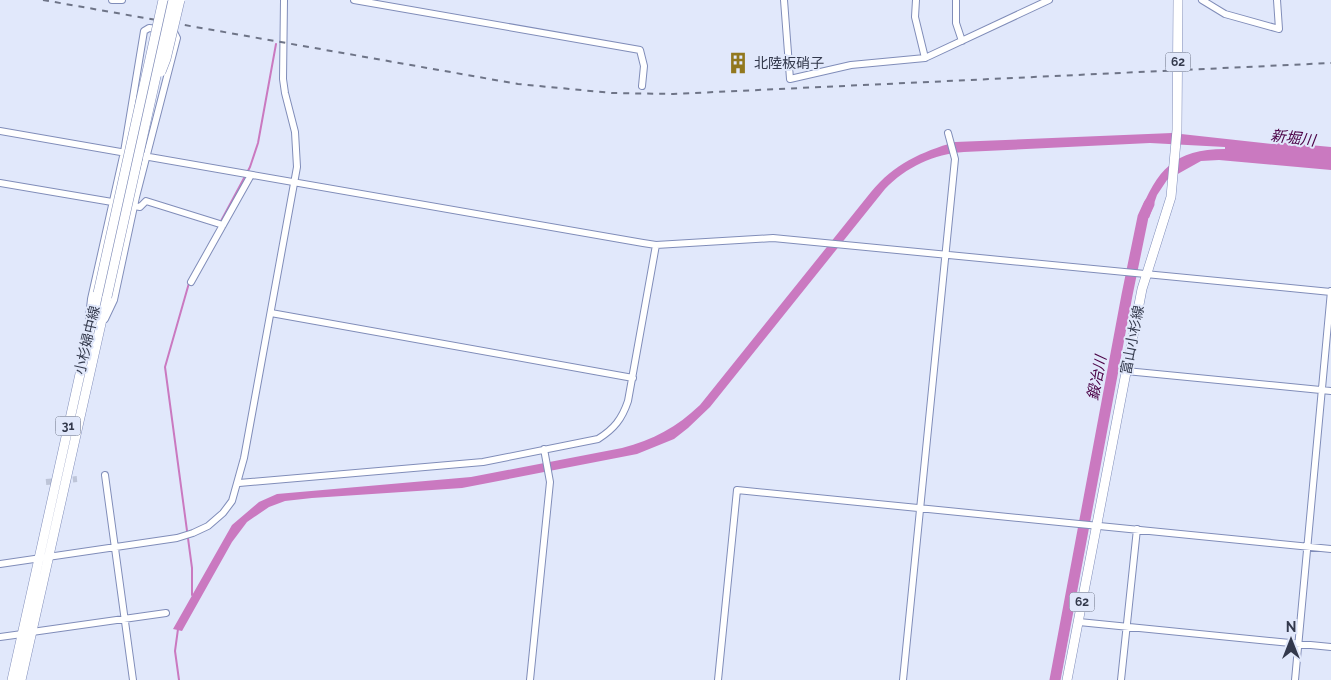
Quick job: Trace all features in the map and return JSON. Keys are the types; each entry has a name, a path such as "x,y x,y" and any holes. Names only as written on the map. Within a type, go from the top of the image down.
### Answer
{"main road":[{"name":"31","path":"147,92 146,51 158,0"},
{"name":"小杉婦中線","path":"21,680 50,558 107,297 163,0"},
{"name":"小杉婦中線","path":"12,680 89,328 147,92 173,0"},
{"name":"31","path":"147,92 166,60 180,0"},
{"name":"富山小杉線","path":"1067,680 1143,274 1168,209 1173,179 1177,130 1178,0"}],"street":[{"path":"112,0 122,0"},
{"path":"0,564 176,538 208,526 223,513 232,501 239,483 296,167 295,132 284,93 284,0"},
{"path":"354,0 640,50 644,66 642,86"},
{"path":"784,0 790,79 851,65 925,58 1048,0"},
{"path":"916,0 915,18 925,58"},
{"path":"956,0 956,23 962,41"},
{"path":"1202,0 1225,14 1279,29 1277,0"},
{"path":"89,328 91,299 124,152 144,31 149,28 174,32 177,38 134,206 114,300 100,329"},
{"path":"0,131 656,245 773,238 1331,292 1295,680"},
{"path":"903,680 946,255 954,156 948,133"},
{"path":"191,282 251,175"},
{"path":"0,183 112,202"},
{"path":"134,206 140,207 146,201 223,225"},
{"path":"239,483 482,462 598,439 609,432 622,419 628,401 656,245"},
{"path":"271,313 633,378"},
{"path":"1126,372 1331,391"},
{"path":"530,680 550,482 544,449"},
{"path":"105,475 133,680"},
{"path":"718,680 737,490 920,510 1095,524 1331,549"},
{"path":"1121,680 1137,529"},
{"path":"32,632 166,613"},
{"path":"1078,622 1331,647"},
{"path":"0,637 22,634"}],"shaded area":[{"path":"1172,133 1272,144 1277,142 1331,147 1331,170 1219,160 1201,161 1167,180 1157,195 1149,218 1139,215 1153,186 1170,165 1180,158 1193,153 1225,149 1225,147 1150,143 964,152 931,159 911,168 885,189 710,407 674,439 637,454 462,488 312,498 285,501 269,507 247,522 232,542 182,631 173,629 232,525 259,502 277,494 471,477 622,448 664,432 700,405 871,192 889,174 909,160 955,142"}],"waterway":[{"path":"221,221 250,167 258,143 276,44"},
{"name":"鍛冶川","path":"1055,680 1127,295 1143,217 1149,204"},
{"path":"189,283 165,367 192,568 192,595"},
{"path":"178,629 175,651 179,680"}],"tunnel":[{"path":"46,482 77,479"}],"railway":[{"path":"43,0 518,84 612,93 673,94 1331,63"}],"place":[{"name":"北陸板硝子","path":"738,63"}],"water label":[{"name":"新堀川","path":"1293,138"}]}
